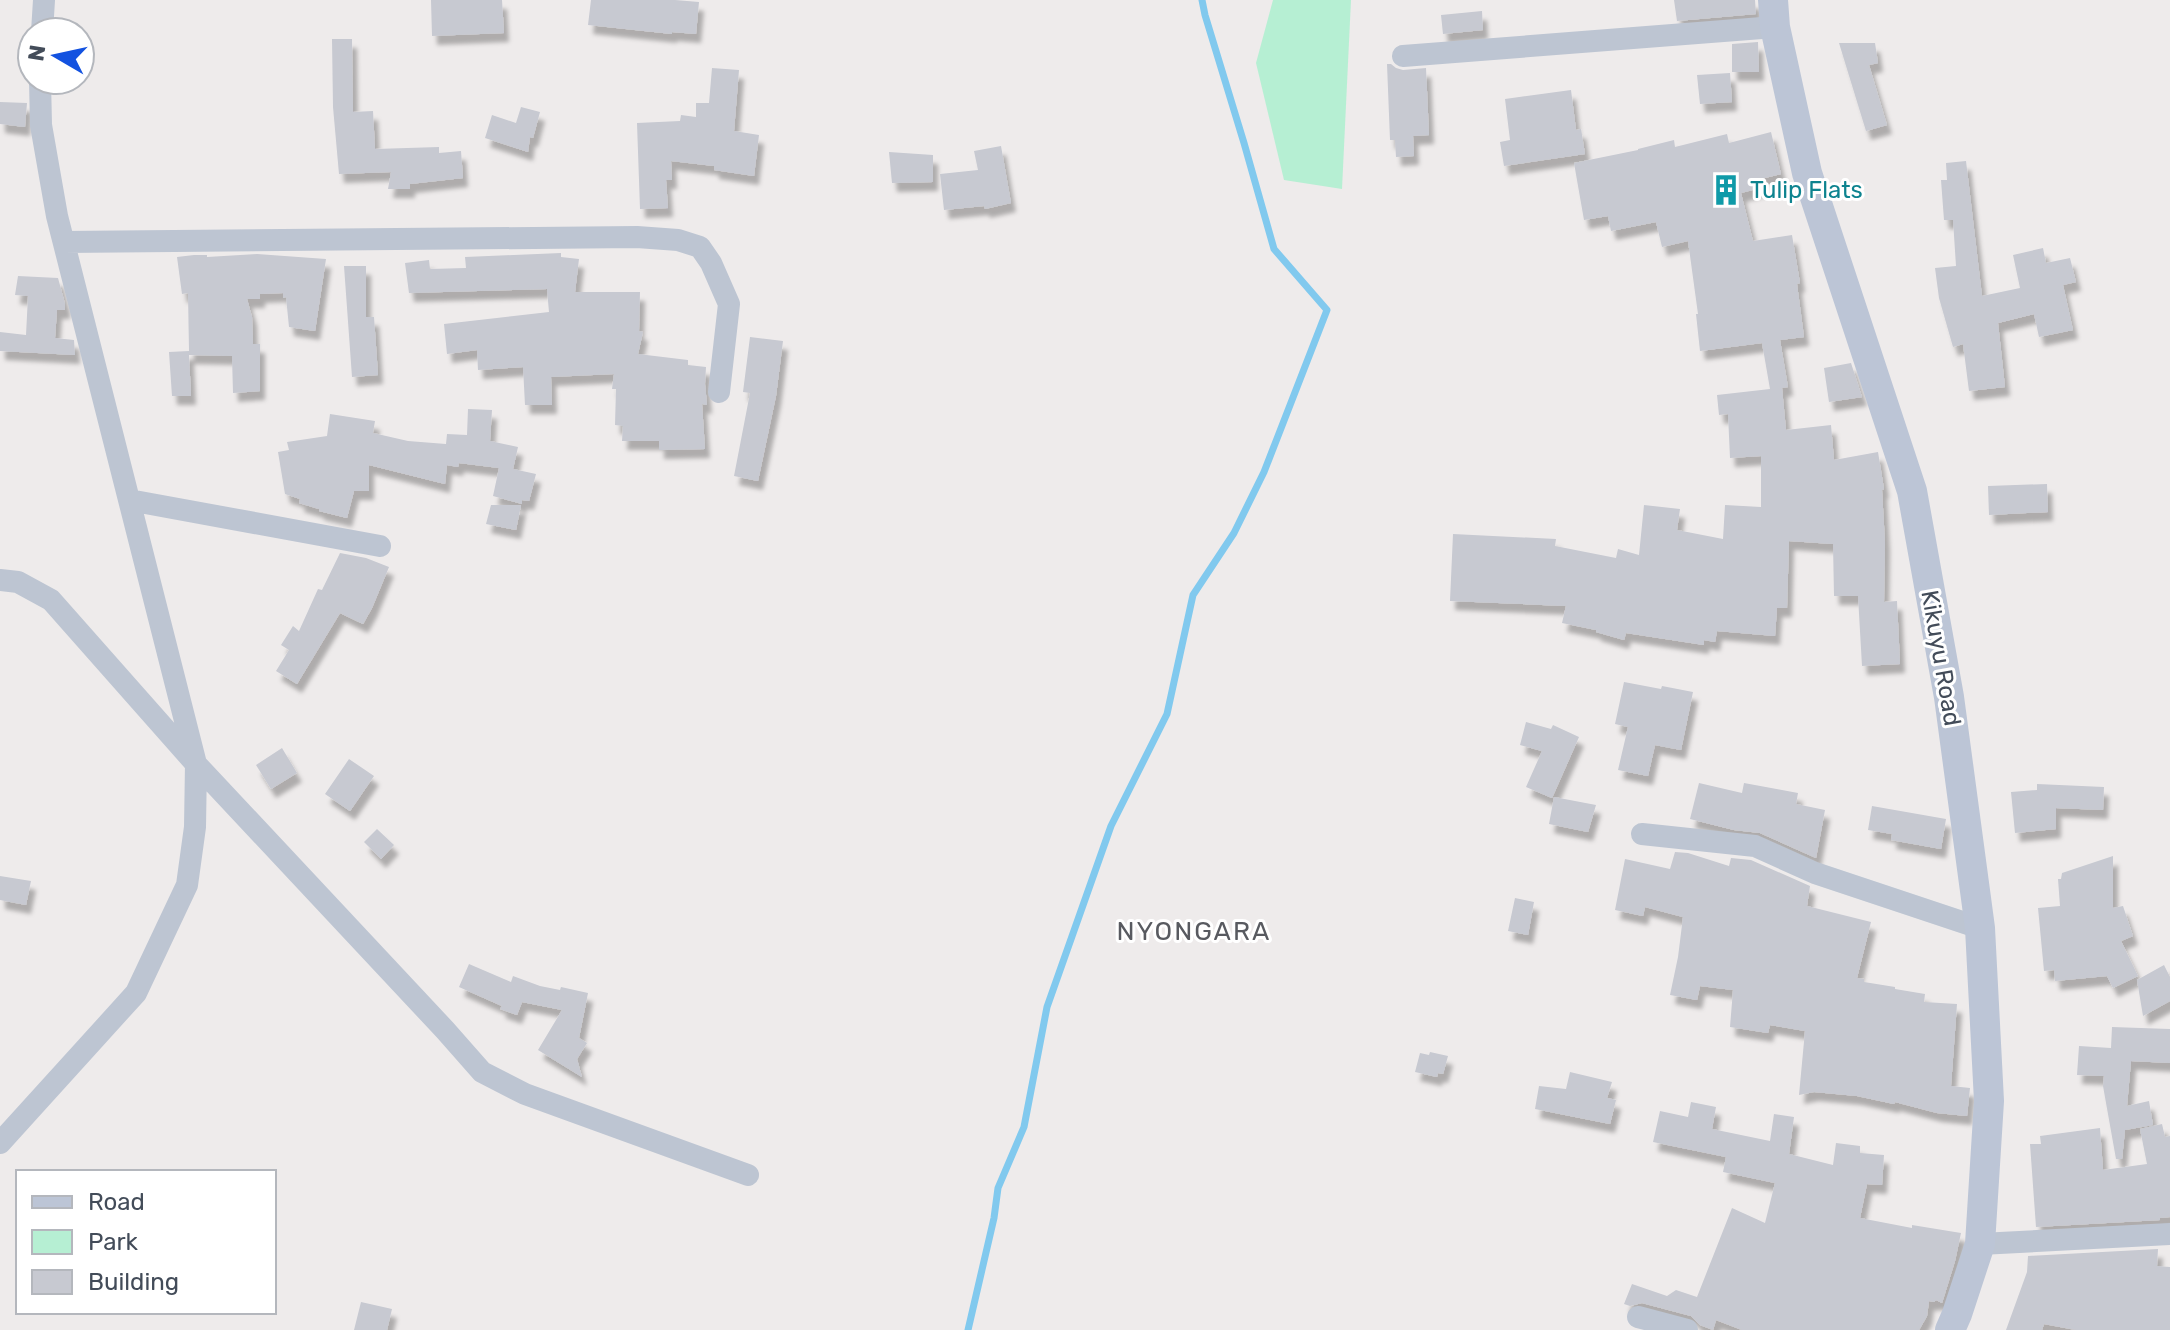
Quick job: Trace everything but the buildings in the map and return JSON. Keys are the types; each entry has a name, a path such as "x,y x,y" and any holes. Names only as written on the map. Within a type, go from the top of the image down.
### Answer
{"main road":[{"name":"Kikuyu Road","path":"1774,14 1807,173 1912,491 1949,697 1980,928 1989,1101 1980,1244 1950,1330"}],"street":[{"path":"1403,56 1774,14"},
{"path":"0,1143 136,993 187,885 195,827 196,764 57,216 43,139 41,96"},
{"path":"64,242 637,237 678,240 700,247 711,263 729,304 719,392"},
{"path":"129,500 380,546"},
{"path":"0,580 18,582 51,600 196,764 482,1072 525,1094 748,1175"},
{"path":"1642,834 1755,846 1815,873 1980,928"},
{"path":"1980,1244 2170,1234"},
{"path":"1638,1317 1687,1330"}],"green space":[{"path":"1273,0 1351,0 1342,189 1284,180 1256,63"}],"waterway":[{"path":"968,1330 998,1188 1024,1127 1047,1007 1111,826 1167,714 1193,595 1234,533 1264,472 1327,310 1274,249 1202,0"}],"place":[{"name":"Tulip Flats","path":"1726,190"}],"district":[{"name":"NYONGARA","path":"1194,931"}]}
